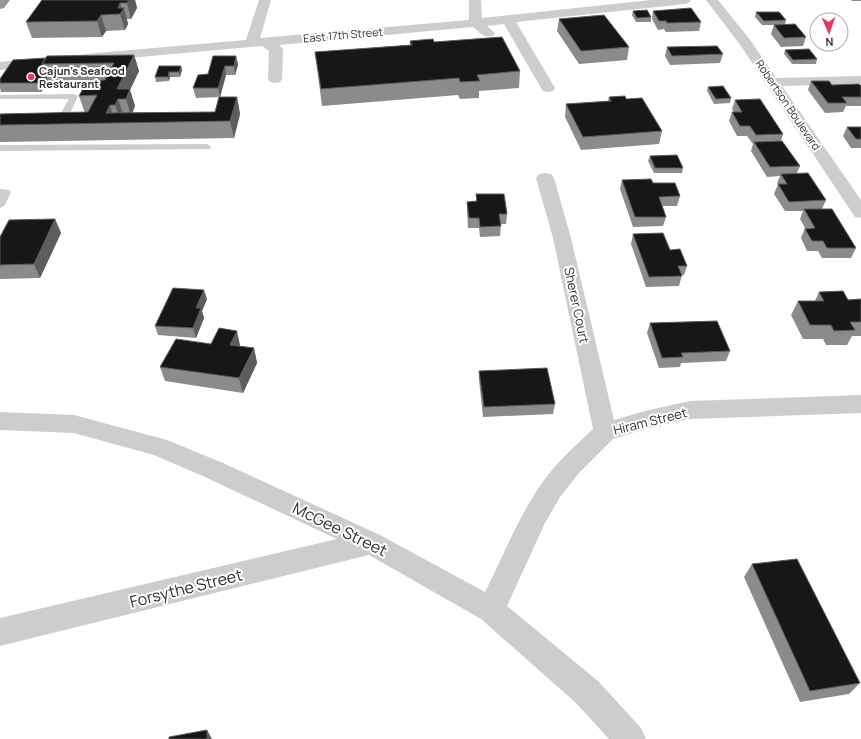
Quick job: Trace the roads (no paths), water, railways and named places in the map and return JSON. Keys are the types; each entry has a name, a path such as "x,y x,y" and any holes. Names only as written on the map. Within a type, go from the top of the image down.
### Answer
{"highway":[{"path":"0,6 4,0"}],"street":[{"path":"265,0 258,43 276,49 275,79"},
{"path":"475,0 476,24 494,38"},
{"name":"East 17th Street","path":"71,59 476,24 685,0"},
{"name":"Robertson Boulevard","path":"712,0 773,82 861,213"},
{"path":"508,20 548,88"},
{"path":"0,66 55,60"},
{"path":"773,82 861,80"},
{"name":"Sherer Court","path":"545,178 562,238 605,432"},
{"name":"Hiram Street","path":"491,610 535,517 551,490 570,466 605,432 645,420 690,410 861,404"},
{"name":"McGee Street","path":"0,420 74,424 159,447 214,470 371,543 491,610 587,692 630,739"},
{"name":"Forsythe Street","path":"0,632 371,543"}],"lane":[{"path":"0,97 74,96 66,119 46,119"},
{"path":"0,148 207,147"},
{"path":"0,192 6,192 0,205"}],"place":[{"name":"Cajun's Seafood Restaurant","path":"31,77"}]}
